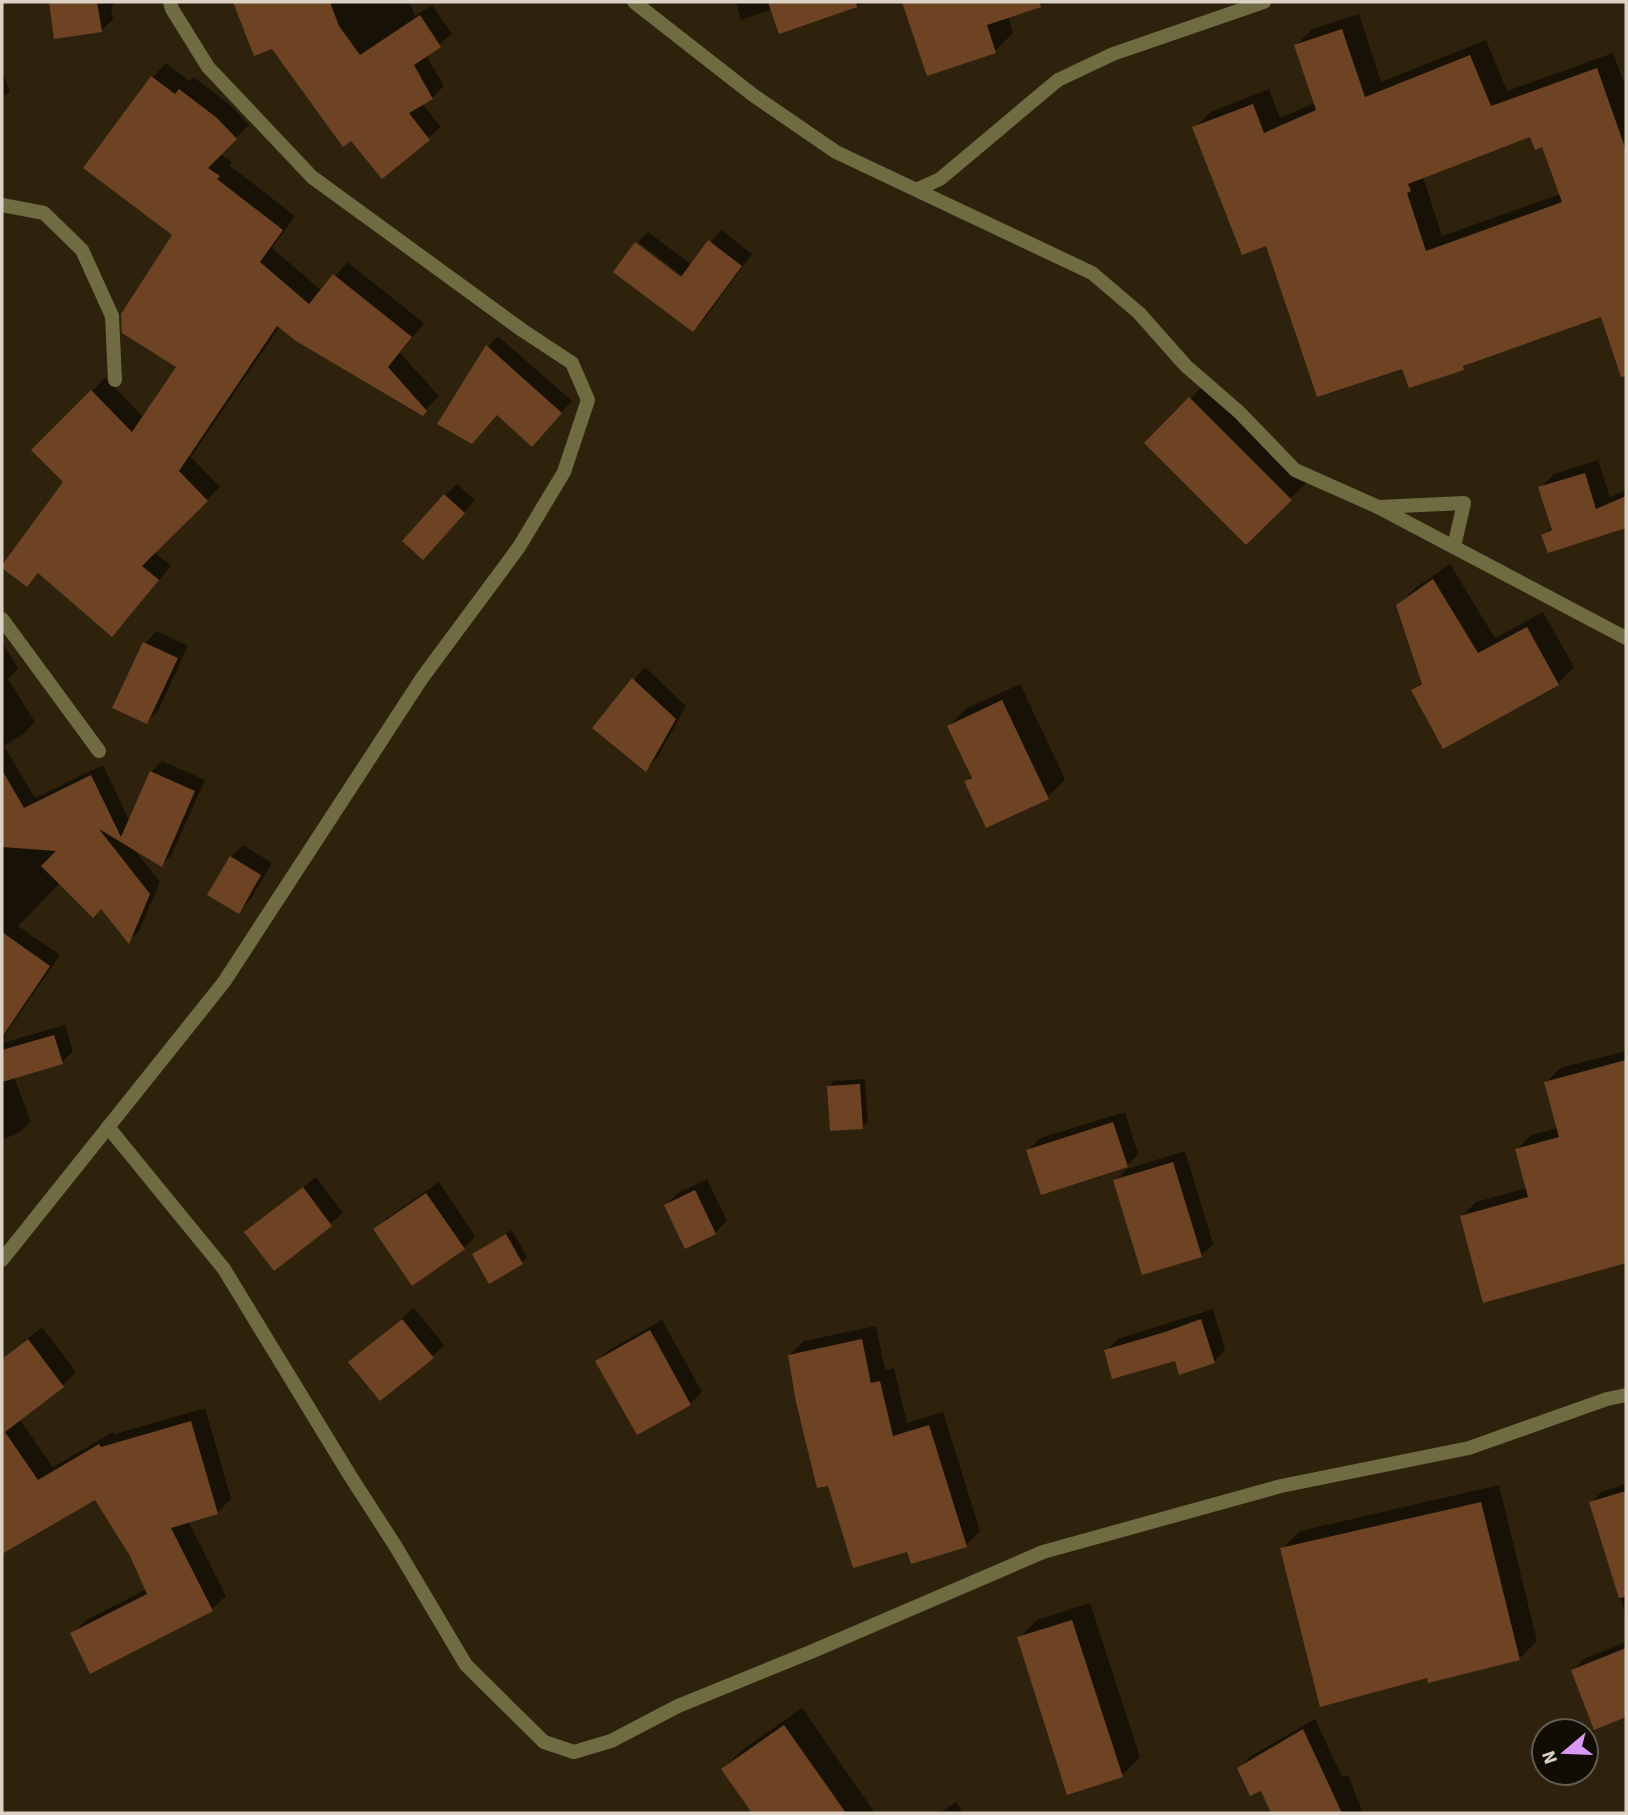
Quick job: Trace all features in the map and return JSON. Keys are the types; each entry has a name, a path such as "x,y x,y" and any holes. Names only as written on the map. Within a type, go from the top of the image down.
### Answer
{"street":[{"path":"2,1260 225,982 422,678 519,547 564,472 587,400 572,363 522,330 312,177 208,66 170,2"},
{"path":"634,2 753,95 836,152 1092,273 1139,313 1186,366 1239,412 1295,470 1378,507 1626,638"},
{"path":"918,189 940,179 1058,80 1112,54 1264,2"},
{"path":"2,205 44,213 82,250 111,316 114,380"},
{"path":"1378,507 1464,503 1454,547"},
{"path":"2,619 99,751"},
{"path":"108,1127 223,1269 396,1546 466,1665 544,1742 574,1752 611,1741 678,1706 1043,1552 1281,1486 1469,1448 1606,1399 1626,1395"}],"building":[{"path":"49,2 97,2 102,32 54,39"},
{"path":"233,2 330,2 339,26 360,55 420,15 441,47 414,65 433,99 409,113 430,140 382,179 351,141 343,147 272,49 254,56"},
{"path":"768,2 856,2 857,7 779,34"},
{"path":"902,2 1040,2 1041,7 987,25 996,53 927,76"},
{"path":"1342,29 1365,97 1470,55 1491,106 1597,68 1626,150 1626,376 1621,377 1601,317 1463,366 1464,370 1409,388 1402,369 1317,397 1266,246 1242,255 1192,127 1253,104 1264,133 1316,110 1294,45","holes":["1530,137 1535,150 1542,147 1562,202 1426,251 1407,193 1411,191 1408,184"]},
{"path":"151,76 175,94 179,89 217,118 237,139 208,168 220,176 217,179 283,230 260,262 309,304 333,274 412,337 388,367 427,411 423,416 296,341 277,326 179,471 208,501 142,566 159,580 112,637 38,573 27,587 2,568 2,565 63,482 31,450 91,390 132,432 176,367 122,333 121,314 172,235 83,168"},
{"path":"708,240 742,266 693,332 613,272 635,242 681,277"},
{"path":"486,345 562,413 532,447 497,415 472,444 437,424"},
{"path":"1189,397 1292,500 1246,545 1144,443"},
{"path":"1585,473 1596,509 1626,496 1626,528 1548,553 1541,535 1552,530 1538,487"},
{"path":"444,494 465,513 423,560 402,541"},
{"path":"1433,579 1478,653 1527,627 1559,685 1443,749 1411,690 1422,684 1396,605"},
{"path":"143,642 178,658 147,724 112,708"},
{"path":"632,678 676,719 646,772 592,728"},
{"path":"1002,700 1049,799 986,828 964,781 972,778 947,726"},
{"path":"2,770 24,808 91,775 121,837 150,771 195,791 162,867 99,829 150,894 129,944 101,909 93,918 41,866 56,851 2,847"},
{"path":"230,856 261,875 239,914 207,895"},
{"path":"2,932 50,966 2,1037"},
{"path":"54,1035 63,1064 2,1082 2,1050"},
{"path":"1626,1060 1626,1263 1483,1303 1460,1216 1528,1197 1515,1149 1559,1137 1544,1082"},
{"path":"860,1084 863,1129 830,1131 827,1086"},
{"path":"1113,1122 1128,1167 1041,1195 1026,1150"},
{"path":"1173,1162 1202,1257 1142,1275 1113,1180"},
{"path":"303,1187 332,1226 274,1271 244,1232"},
{"path":"695,1190 716,1234 685,1249 664,1205"},
{"path":"426,1193 465,1249 412,1286 373,1229"},
{"path":"506,1234 523,1264 489,1284 472,1254"},
{"path":"402,1319 434,1358 380,1401 348,1362"},
{"path":"1201,1319 1215,1363 1179,1375 1175,1361 1112,1379 1104,1350"},
{"path":"650,1330 691,1405 637,1435 595,1361"},
{"path":"28,1339 64,1387 5,1432 38,1480 99,1444 101,1447 191,1421 218,1514 171,1528 213,1611 90,1674 70,1633 147,1594 130,1556 95,1500 2,1554 2,1359"},
{"path":"862,1339 871,1383 880,1381 893,1436 929,1425 967,1547 911,1564 907,1552 853,1568 828,1486 817,1488 796,1402 788,1355"},
{"path":"1626,1491 1626,1597 1619,1598 1589,1502"},
{"path":"1481,1502 1520,1660 1428,1683 1427,1678 1320,1707 1280,1548"},
{"path":"1072,1620 1123,1777 1067,1795 1017,1637"},
{"path":"1626,1648 1626,1717 1600,1728 1600,1717 1589,1717 1571,1670"},
{"path":"784,1725 846,1813 752,1813 721,1769"},
{"path":"1303,1729 1342,1813 1271,1813 1261,1791 1250,1796 1237,1768"}]}
